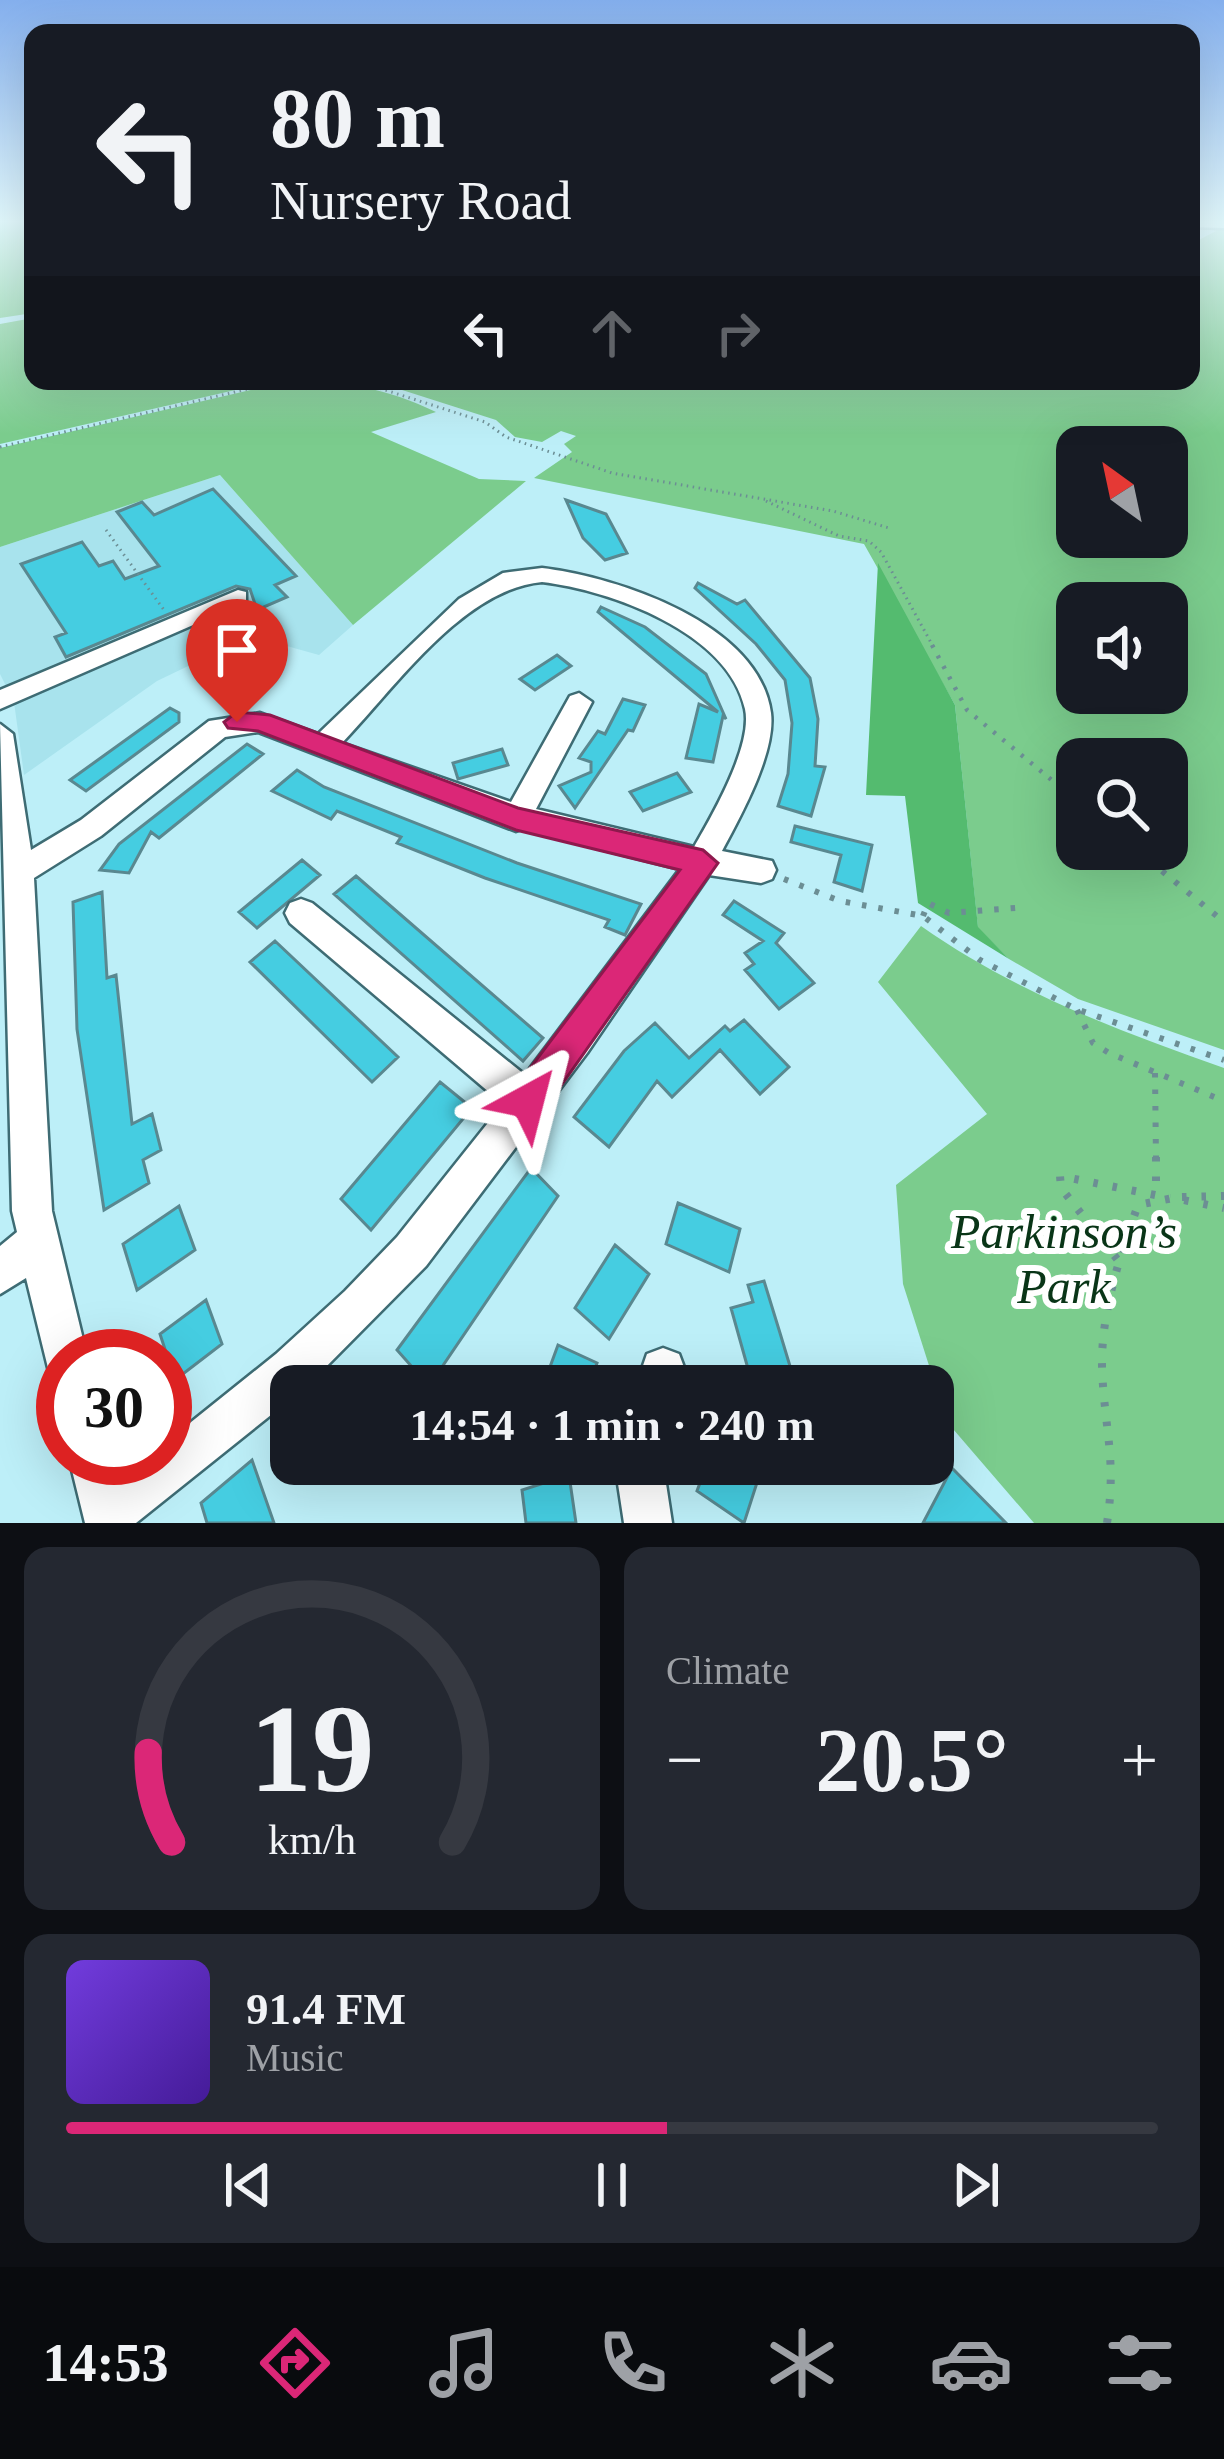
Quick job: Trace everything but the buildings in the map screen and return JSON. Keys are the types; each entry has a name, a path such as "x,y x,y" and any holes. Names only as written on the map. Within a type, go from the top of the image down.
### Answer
{"street":[{"path":"99,1485 108,1519 283,1374 391,1276 528,1101 703,863 750,755 759,714 748,683 719,650 676,616 598,583 510,578 475,596 323,746"},
{"path":"0,700 238,598"},
{"path":"516,819 579,702"},
{"path":"19,872 91,828 218,728 260,722 516,819 703,863 761,870"},
{"path":"0,734 19,872 11,913 38,1241 59,1329"},
{"path":"301,913 528,1101"},
{"path":"0,1273 38,1241"},
{"path":"642,1485 648,1523"}],"path":[{"path":"0,447 244,390"},
{"path":"382,390 612,473 833,511 889,528"},
{"path":"758,497 839,536 869,541 881,552 967,710 1056,784"},
{"path":"106,530 175,625"},
{"path":"761,870 840,901 923,916 980,959 1076,1009 1224,1060"},
{"path":"1161,870 1224,922"},
{"path":"923,916 928,903 949,913 1027,907"},
{"path":"1076,1009 1093,1043 1224,1101"},
{"path":"1155,1073 1156,1195"},
{"path":"1118,1261 1061,1188 1060,1176 1224,1208"},
{"path":"1107,1523 1115,1472 1102,1364 1118,1261 1138,1205 1224,1196"}],"shaded area":[{"path":"220,475 353,625 319,655 258,638 207,657 157,681 24,775 14,702 0,674 0,547"}],"green space":[{"path":"0,292 24,292 24,314 0,318"},
{"path":"1200,292 1224,292 1224,1050 1078,999 1009,959 978,928 955,705 864,544 534,478 572,452 564,444 576,436 561,431 542,442 515,437 496,420 402,390 1200,390"},
{"path":"24,320 24,390 236,390 0,444 0,324"},
{"path":"251,390 373,390 436,412 371,432 479,479 526,481 353,625 220,475 0,547 0,448"},
{"path":"878,563 955,705 978,927 1009,959 918,903 905,796 866,795"},
{"name":"Parkinson’s Park","path":"921,926 1030,990 1224,1068 1224,1523 1034,1523 954,1430 954,1365 929,1365 903,1284 896,1185 987,1114 878,982"}],"route":[{"path":"237,722 260,722 516,819 703,863 528,1101"}]}
